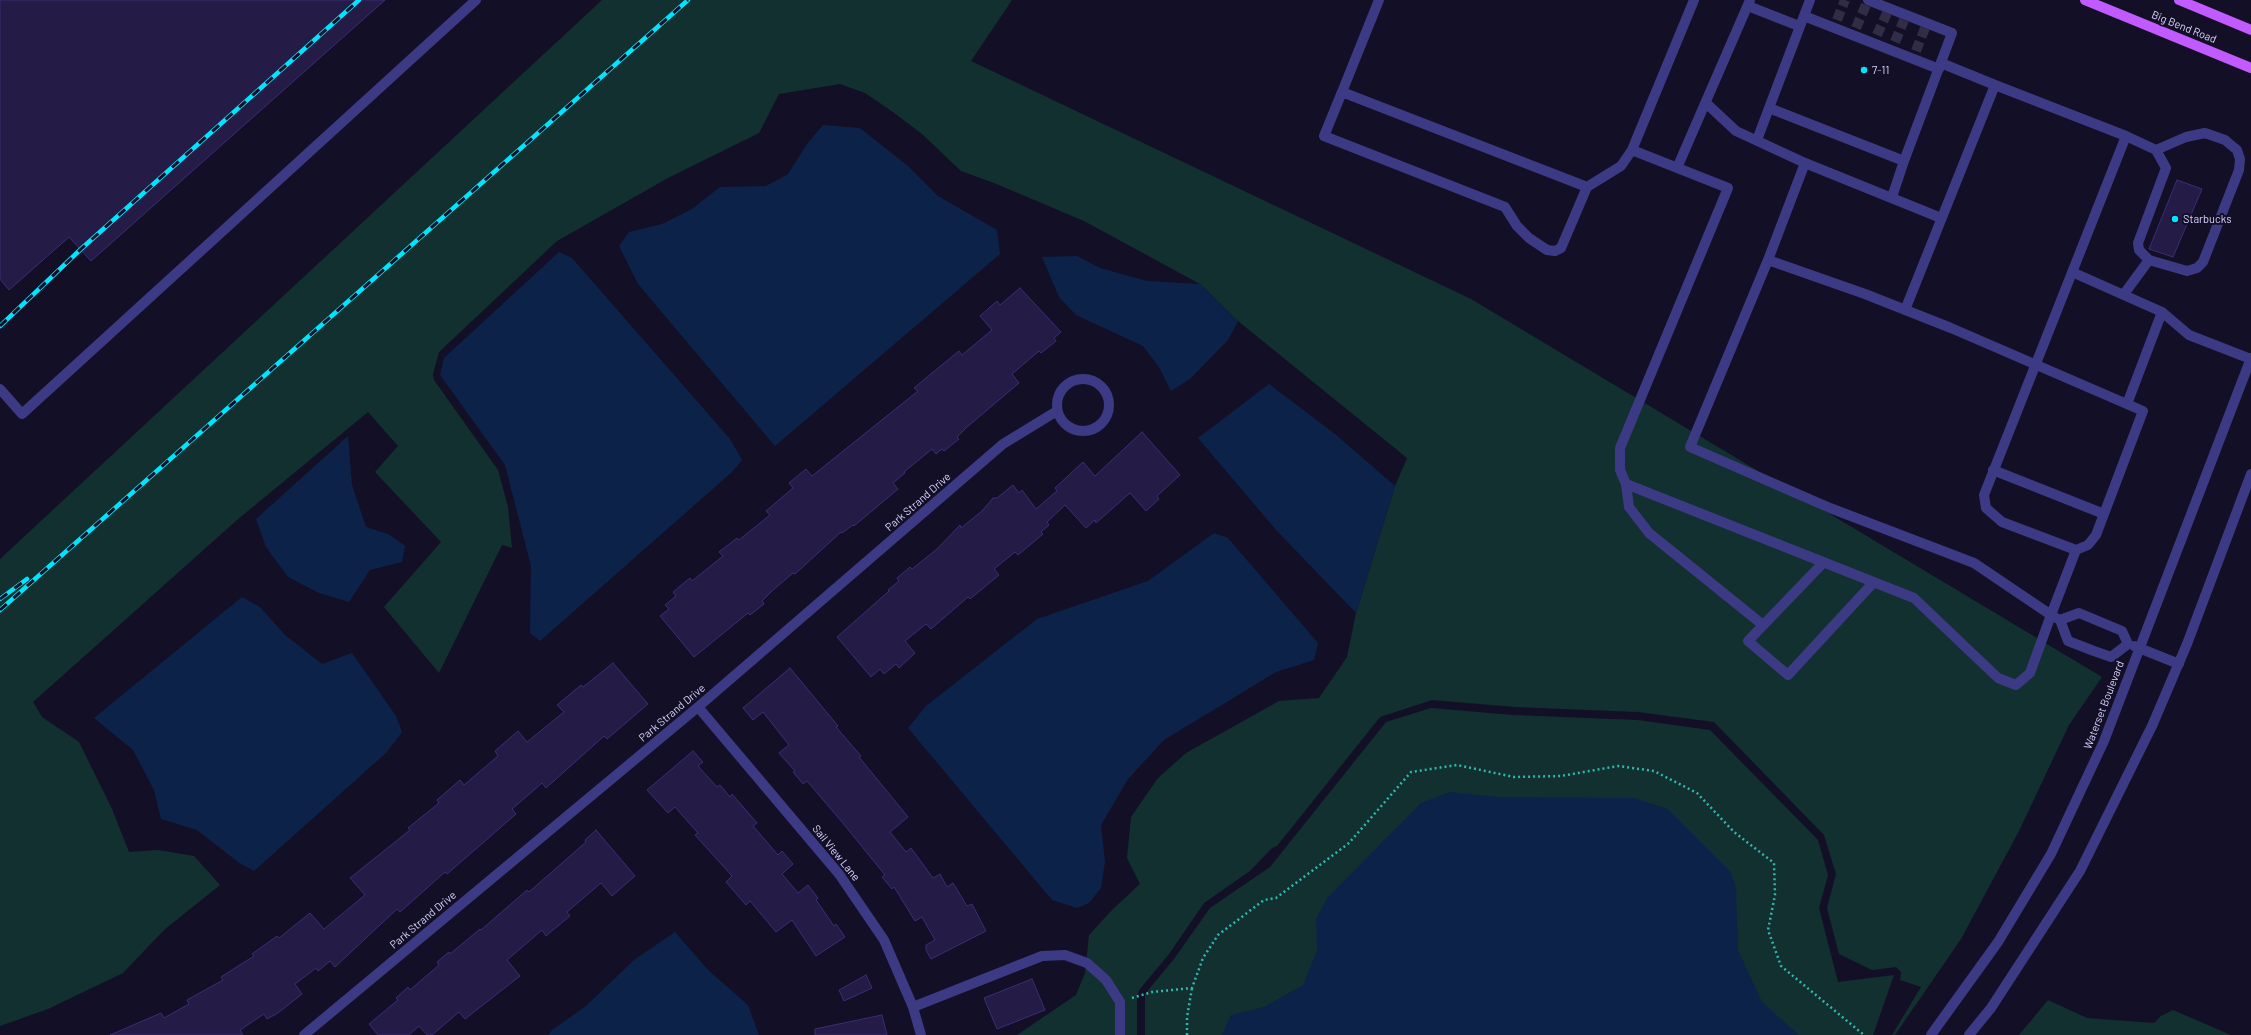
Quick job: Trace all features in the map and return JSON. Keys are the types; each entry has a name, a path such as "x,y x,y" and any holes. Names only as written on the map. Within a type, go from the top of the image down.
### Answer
{"main road":[{"name":"Big Bend Road","path":"2085,0 2251,68"},
{"name":"Big Bend Road","path":"2179,0 2251,30"}],"street":[{"path":"0,389 22,414 476,0"},
{"path":"1379,0 1324,136 1505,207 1517,226 1534,242 1547,250 1555,251 1561,248 1587,187 1621,166 1632,150 1694,0"},
{"path":"1757,140 1810,0"},
{"path":"1867,2 1926,26 1952,33 1892,197"},
{"path":"1678,168 1749,3 1800,26"},
{"path":"1804,16 1855,31 1940,66 1995,85 2126,136 2156,150 2166,168 2138,243 2139,250 2149,260 2187,271 2197,268 2203,262 2239,170 2240,159 2237,150 2225,140 2205,133 2186,137 2156,150"},
{"path":"1906,310 1941,218 1995,85"},
{"path":"1342,92 1587,187"},
{"path":"1706,103 1736,131 1805,162 1941,218"},
{"path":"1769,108 1904,161"},
{"path":"1768,260 1906,310 2035,365 2126,404 2143,411 2096,536 2088,545 2076,550 2002,522 1986,508 1984,495 1993,470 2035,365 2126,136"},
{"path":"1632,150 1728,188 1620,448 1620,470 1626,484 1629,507 1649,533 1763,625"},
{"path":"1805,162 1768,260 1690,447 1830,508 1974,563 2055,617 2068,641 2111,657 2128,644"},
{"path":"2124,294 2149,260"},
{"path":"2072,272 2162,312 2189,334 2251,359"},
{"path":"2126,404 2162,312"},
{"name":"Waterset Boulevard","path":"1931,1035 1998,942 2051,854 2104,741 2251,359"},
{"path":"1086,378 1101,385 1109,395 1110,407 1107,418 1099,427 1086,432 1069,428 1062,421 1057,411 1056,402 1060,391 1068,383 1086,378"},
{"name":"Park Strand Drive","path":"304,1035 698,707 1003,444 1057,411"},
{"path":"1993,470 2104,514"},
{"path":"1969,1035 1991,1008 2080,871 2152,726 2178,664 2251,474"},
{"path":"1626,484 1914,598 1998,678 2016,685 2030,673 2055,617 2076,550"},
{"path":"1823,563 1748,641 1788,675 1873,583"},
{"path":"2055,617 2079,613 2122,631 2128,644 2178,664"},
{"name":"Sail View Lane","path":"698,707 839,874 884,940 913,1007 921,1035"},
{"path":"913,1007 1042,956 1065,955 1087,963 1106,980 1120,1002 1120,1035"}],"path":[{"path":"1187,1035 1187,1017 1192,988 1203,958 1218,935 1264,900 1276,898 1349,843 1411,772 1457,765 1514,777 1561,776 1618,766 1654,771 1697,793 1734,832 1774,863 1775,895 1768,930 1781,966 1864,1035"},
{"path":"1120,1002 1152,992 1192,988"}],"green space":[{"path":"602,0 1012,0 971,61 1471,299 2102,677 2069,725 2019,831 1961,939 1895,1035 1892,1035 1921,987 1900,980 1901,972 1896,967 1872,970 1839,954 1827,908 1836,874 1824,835 1714,722 1638,712 1515,707 1432,700 1380,717 1277,846 1272,848 1250,871 1204,903 1169,954 1140,989 1137,995 1137,1035 1017,1035 1076,995 1085,973 1089,935 1112,910 1140,884 1127,858 1131,817 1158,778 1186,753 1279,701 1319,698 1347,657 1356,613 1395,486 1407,458 1238,321 1200,284 1084,221 994,183 961,171 922,134 893,112 865,93 840,84 779,94 759,133 668,178 557,241 439,352 433,374 434,380 498,470 508,507 512,548 502,545 439,673 384,607 441,542 375,472 398,446 368,412 237,520 33,702 42,717 79,742 112,809 129,852 158,850 194,856 220,885 164,930 123,973 48,1009 0,1026 0,559"},
{"path":"1431,708 1513,715 1637,720 1710,730 1818,840 1828,875 1819,908 1838,982 1894,975 1873,1035 1145,1035 1145,994 1174,959 1210,908 1270,867 1386,722"},
{"path":"2048,1000 2087,1018 2154,1023 2161,1016 2173,1010 2231,1035 2019,1035"}],"water":[{"path":"823,125 860,128 908,166 938,196 997,230 1000,254 775,446 638,284 619,246 629,232 662,224 692,209 720,187 766,186 788,174 807,144"},
{"path":"559,252 572,258 730,439 742,460 732,472 540,641 530,633 531,566 505,465 440,375 444,358"},
{"path":"1077,256 1100,268 1147,281 1200,284 1238,321 1228,340 1190,379 1171,391 1159,367 1143,346 1076,315 1059,297 1042,257"},
{"path":"1269,384 1335,434 1395,486 1356,613 1277,531 1198,438"},
{"path":"348,436 352,485 366,527 390,535 405,546 402,562 370,570 349,602 319,593 288,577 266,547 256,519"},
{"path":"1214,533 1228,538 1318,643 1314,660 1276,672 1164,740 1128,779 1101,825 1105,862 1101,888 1089,903 1077,908 1052,900 908,728 926,706 1037,619 1148,581"},
{"path":"242,597 260,607 285,635 322,664 352,653 396,716 402,732 386,753 254,871 238,862 197,830 161,819 154,790 133,750 94,718"},
{"path":"1450,792 1499,797 1634,798 1668,809 1730,871 1736,887 1738,950 1762,1002 1799,1035 1222,1035 1231,1015 1264,1007 1303,985 1317,951 1316,919 1327,898 1421,803"},
{"path":"675,932 708,970 748,1005 759,1035 548,1035 552,1030 586,1006 634,960"}],"building":[{"path":"0,0 385,0 91,261 69,237 9,290 0,279"},
{"name":"Starbucks","path":"2177,180 2202,189 2173,257 2149,249"},
{"path":"1020,288 1061,332 1054,338 1056,341 1041,353 1039,351 1012,374 1019,383 967,427 957,437 959,439 944,451 942,449 936,454 932,449 904,472 905,473 893,483 898,489 854,526 853,525 842,533 841,532 795,574 793,573 772,591 762,601 764,604 750,615 748,613 694,657 660,616 669,609 665,605 676,596 673,592 690,578 692,581 723,556 719,552 737,538 739,540 770,515 766,511 793,488 789,483 806,469 812,476 918,391 914,388 959,351 962,355 992,330 980,316 997,301 1000,305"},
{"path":"1142,432 1180,475 1157,496 1159,499 1146,511 1130,493 1096,523 1095,520 1086,528 1065,505 1047,522 1049,525 1041,532 1043,534 1018,555 1015,552 994,569 999,575 970,599 968,597 931,629 926,624 905,641 915,653 899,668 896,664 884,674 880,669 871,677 837,637 889,591 888,590 899,581 897,578 910,567 912,569 937,549 960,525 961,528 982,511 993,498 997,498 1013,485 1019,493 1022,490 1036,509 1057,491 1055,488 1083,462 1095,476"},
{"path":"613,663 648,704 607,739 604,736 546,788 542,783 512,809 516,814 447,874 445,872 400,912 397,909 335,967 330,961 318,971 316,968 295,984 302,994 278,1013 267,1019 264,1014 240,1030 243,1035 110,1035 161,1013 164,1018 189,1004 187,1000 223,980 221,977 254,956 252,954 277,936 279,938 310,913 324,929 365,895 350,878 410,830 408,828 439,803 437,800 460,780 464,785 498,756 495,751 518,731 527,742 564,712 557,705 581,685 583,687"},
{"path":"790,668 838,726 836,727 861,756 859,757 908,817 890,832 906,852 911,848 933,878 940,874 947,887 953,883 967,906 972,904 986,931 931,959 926,950 926,945 935,940 922,917 915,921 894,887 892,889 882,877 885,875 842,822 807,781 803,784 793,772 795,771 779,753 789,745 763,712 753,720 743,708"},
{"path":"693,751 703,762 698,766 717,787 720,785 730,797 732,794 757,823 753,826 778,855 782,851 793,864 782,874 798,893 808,885 818,898 816,900 834,926 836,924 845,937 816,956 792,920 776,932 750,901 746,905 726,882 732,876 695,835 698,833 675,807 668,813 647,790"},
{"path":"596,830 635,876 612,896 601,883 567,912 570,916 546,936 542,930 507,960 520,976 465,1019 459,1012 432,1035 427,1035 419,1026 409,1035 378,1035 369,1024 398,1000 396,998 408,987 410,990 439,965 437,962 449,952 450,954 480,929 481,930 527,890 529,892 586,842 585,840"},
{"path":"866,975 872,988 844,1001 839,990"},
{"path":"1032,979 1045,1010 997,1029 984,998"},
{"path":"882,1015 887,1035 815,1035 815,1029"}],"tunnel":[{"path":"1837,20 1845,0"},
{"path":"1856,28 1866,5"},
{"path":"1877,35 1887,13"},
{"path":"1895,42 1904,20"},
{"path":"1916,51 1925,28"}],"railway":[{"path":"0,326 81,249 359,0"},
{"path":"0,610 688,0"},
{"path":"0,599 27,579"}],"place":[{"name":"7-11","path":"1864,70"},
{"name":"Starbucks","path":"2175,219"}]}
